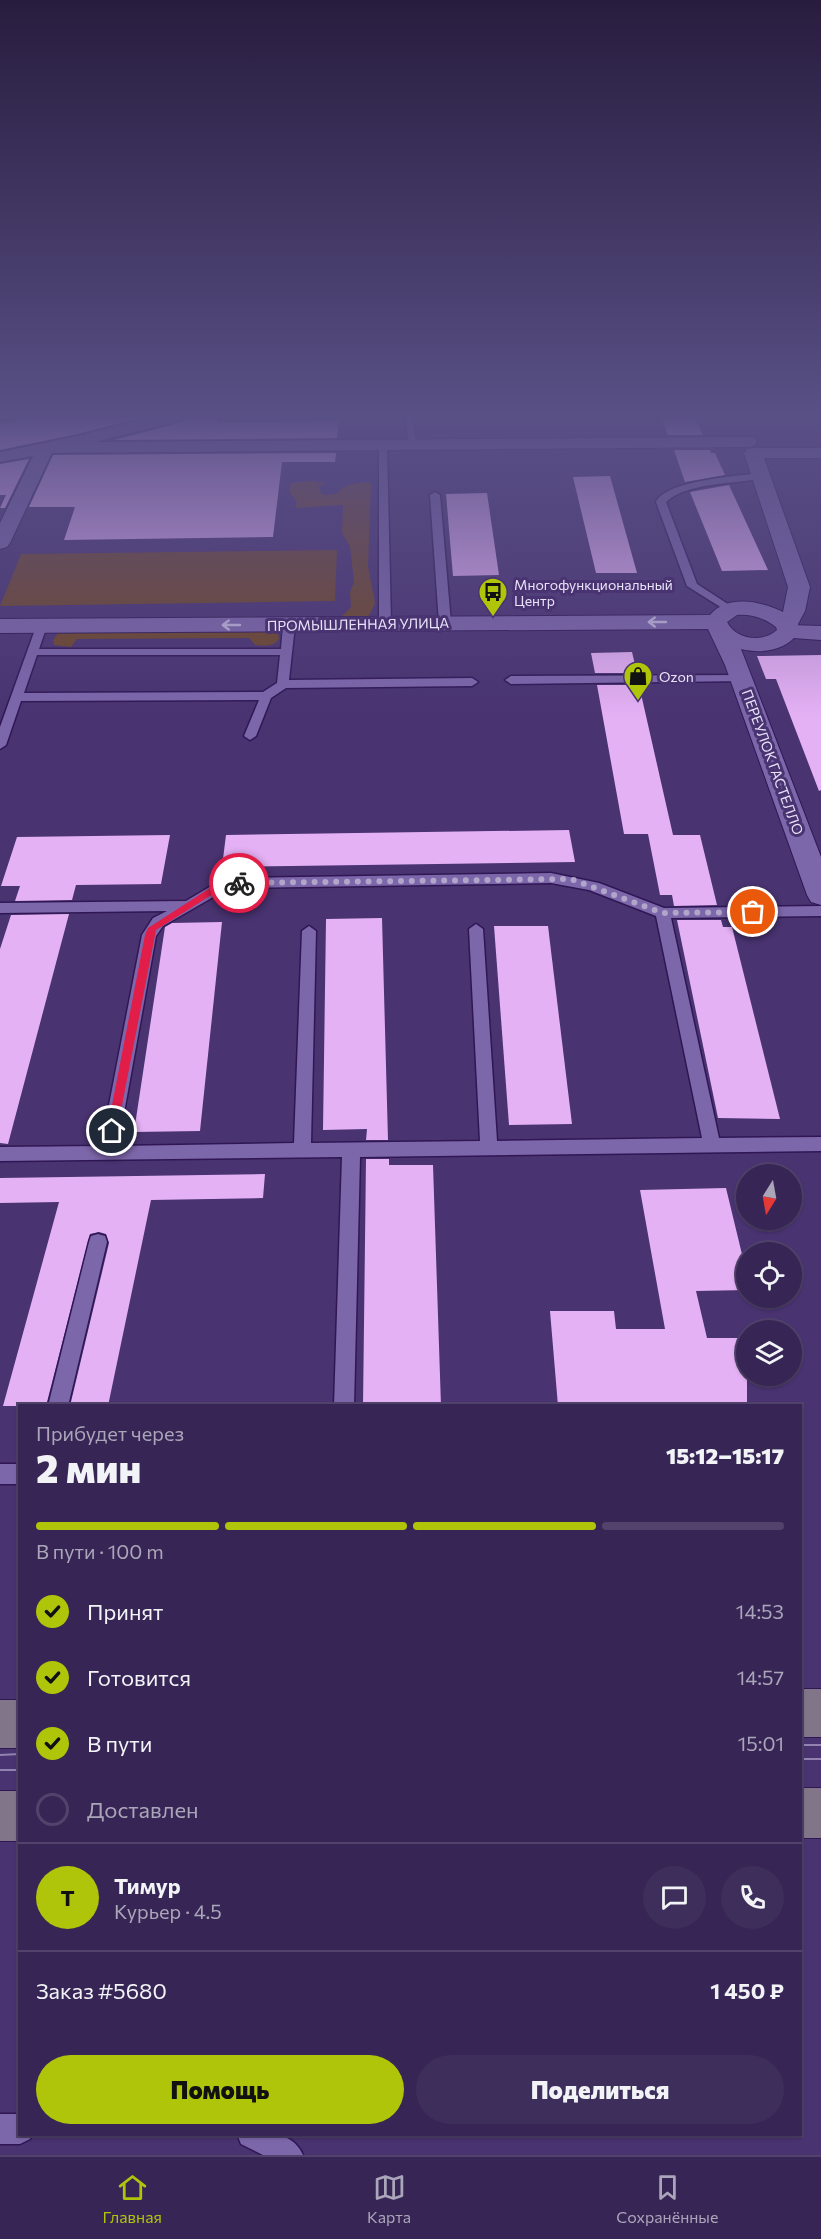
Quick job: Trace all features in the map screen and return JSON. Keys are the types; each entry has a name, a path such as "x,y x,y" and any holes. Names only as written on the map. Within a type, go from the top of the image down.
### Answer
{"main road":[{"path":"802,1713 821,1713"},
{"path":"0,1724 18,1724"},
{"path":"802,1813 821,1813"},
{"path":"0,1816 18,1816"}],"street":[{"path":"0,543 13,517"},
{"path":"739,672 768,645 782,640 783,623 794,611 799,587 775,517"},
{"name":"ПРОМЫШЛЕННАЯ УЛИЦА","path":"0,626 721,621 744,609 783,623"},
{"path":"721,621 727,638 739,642 768,645"},
{"name":"ПЕРЕУЛОК ГАСТЕЛЛО","path":"721,621 821,895"},
{"path":"783,623 821,633"}],"lane":[{"path":"384,517 385,624"},
{"path":"437,517 445,623"},
{"path":"666,517 692,586 721,621"},
{"path":"283,684 289,625"},
{"path":"0,745 41,626"},
{"path":"32,652 286,652"},
{"path":"511,680 739,672"},
{"path":"250,736 266,696 283,684 472,682"},
{"path":"16,697 266,696"},
{"path":"108,1153 149,935 158,922 223,885 551,878 571,879 663,913 821,911"},
{"path":"0,908 189,906"},
{"path":"663,913 712,1145"},
{"path":"476,929 489,1148"},
{"path":"302,1150 309,930"},
{"path":"0,1154 821,1144"},
{"path":"344,1404 351,1149"},
{"path":"58,1404 98,1242"},
{"path":"0,1474 18,1474"},
{"path":"0,2129 18,2129"},
{"path":"255,2136 268,2141 288,2155"}],"shaded area":[{"path":"343,517 370,517 368,567 375,603 368,618 347,619 342,616 351,607 350,592 354,582 350,546 342,533"},
{"path":"337,550 335,601 0,606 21,554"},
{"path":"278,632 277,642 265,646 255,645 249,638 77,639 71,647 54,645 53,640 58,633"}],"building":[{"path":"72,517 275,517 273,537 64,540"},
{"path":"448,517 490,517 499,575 453,576"},
{"path":"582,517 621,517 637,573 596,573"},
{"path":"700,517 743,517 768,570 722,571"},
{"path":"632,652 637,673 595,673 591,653"},
{"path":"821,655 821,790 819,791 776,679 766,679 757,656"},
{"path":"597,685 639,685 673,835 700,835 717,905 674,906 672,895 660,895 648,834 624,834"},
{"path":"569,830 575,862 222,867 226,835"},
{"path":"170,835 161,884 76,885 72,900 15,901 20,886 1,886 17,837"},
{"path":"69,914 8,1144 0,1143 0,949 11,915"},
{"path":"382,918 388,1140 366,1140 367,1129 323,1130 326,919"},
{"path":"677,920 721,920 723,927 732,927 780,1119 718,1118"},
{"path":"222,922 200,1131 134,1132 165,927 172,923"},
{"path":"494,926 548,926 572,1124 509,1125"},
{"path":"366,1159 389,1159 389,1165 433,1165 441,1404 363,1404"},
{"path":"265,1174 263,1198 151,1200 108,1404 70,1404 109,1243 106,1234 99,1232 90,1234 47,1404 18,1404 18,1406 3,1406 59,1202 0,1203 0,1178"},
{"path":"726,1188 739,1242 736,1242 736,1290 696,1291 707,1338 736,1338 736,1386 747,1386 747,1404 558,1404 550,1311 614,1311 616,1329 665,1329 640,1190"}],"tram line":[{"path":"802,1745 821,1745"},
{"path":"0,1755 18,1754"},
{"path":"802,1759 821,1759"},
{"path":"0,1770 18,1770"}],"way so far":[{"path":"239,883 571,879 663,913 753,912"}],"place":[{"name":"Многофункциональный Центр","path":"493,618"},
{"name":"Ozon","path":"638,702"}],"route":[{"path":"112,1131 149,935 158,922 223,885 239,883"}]}
